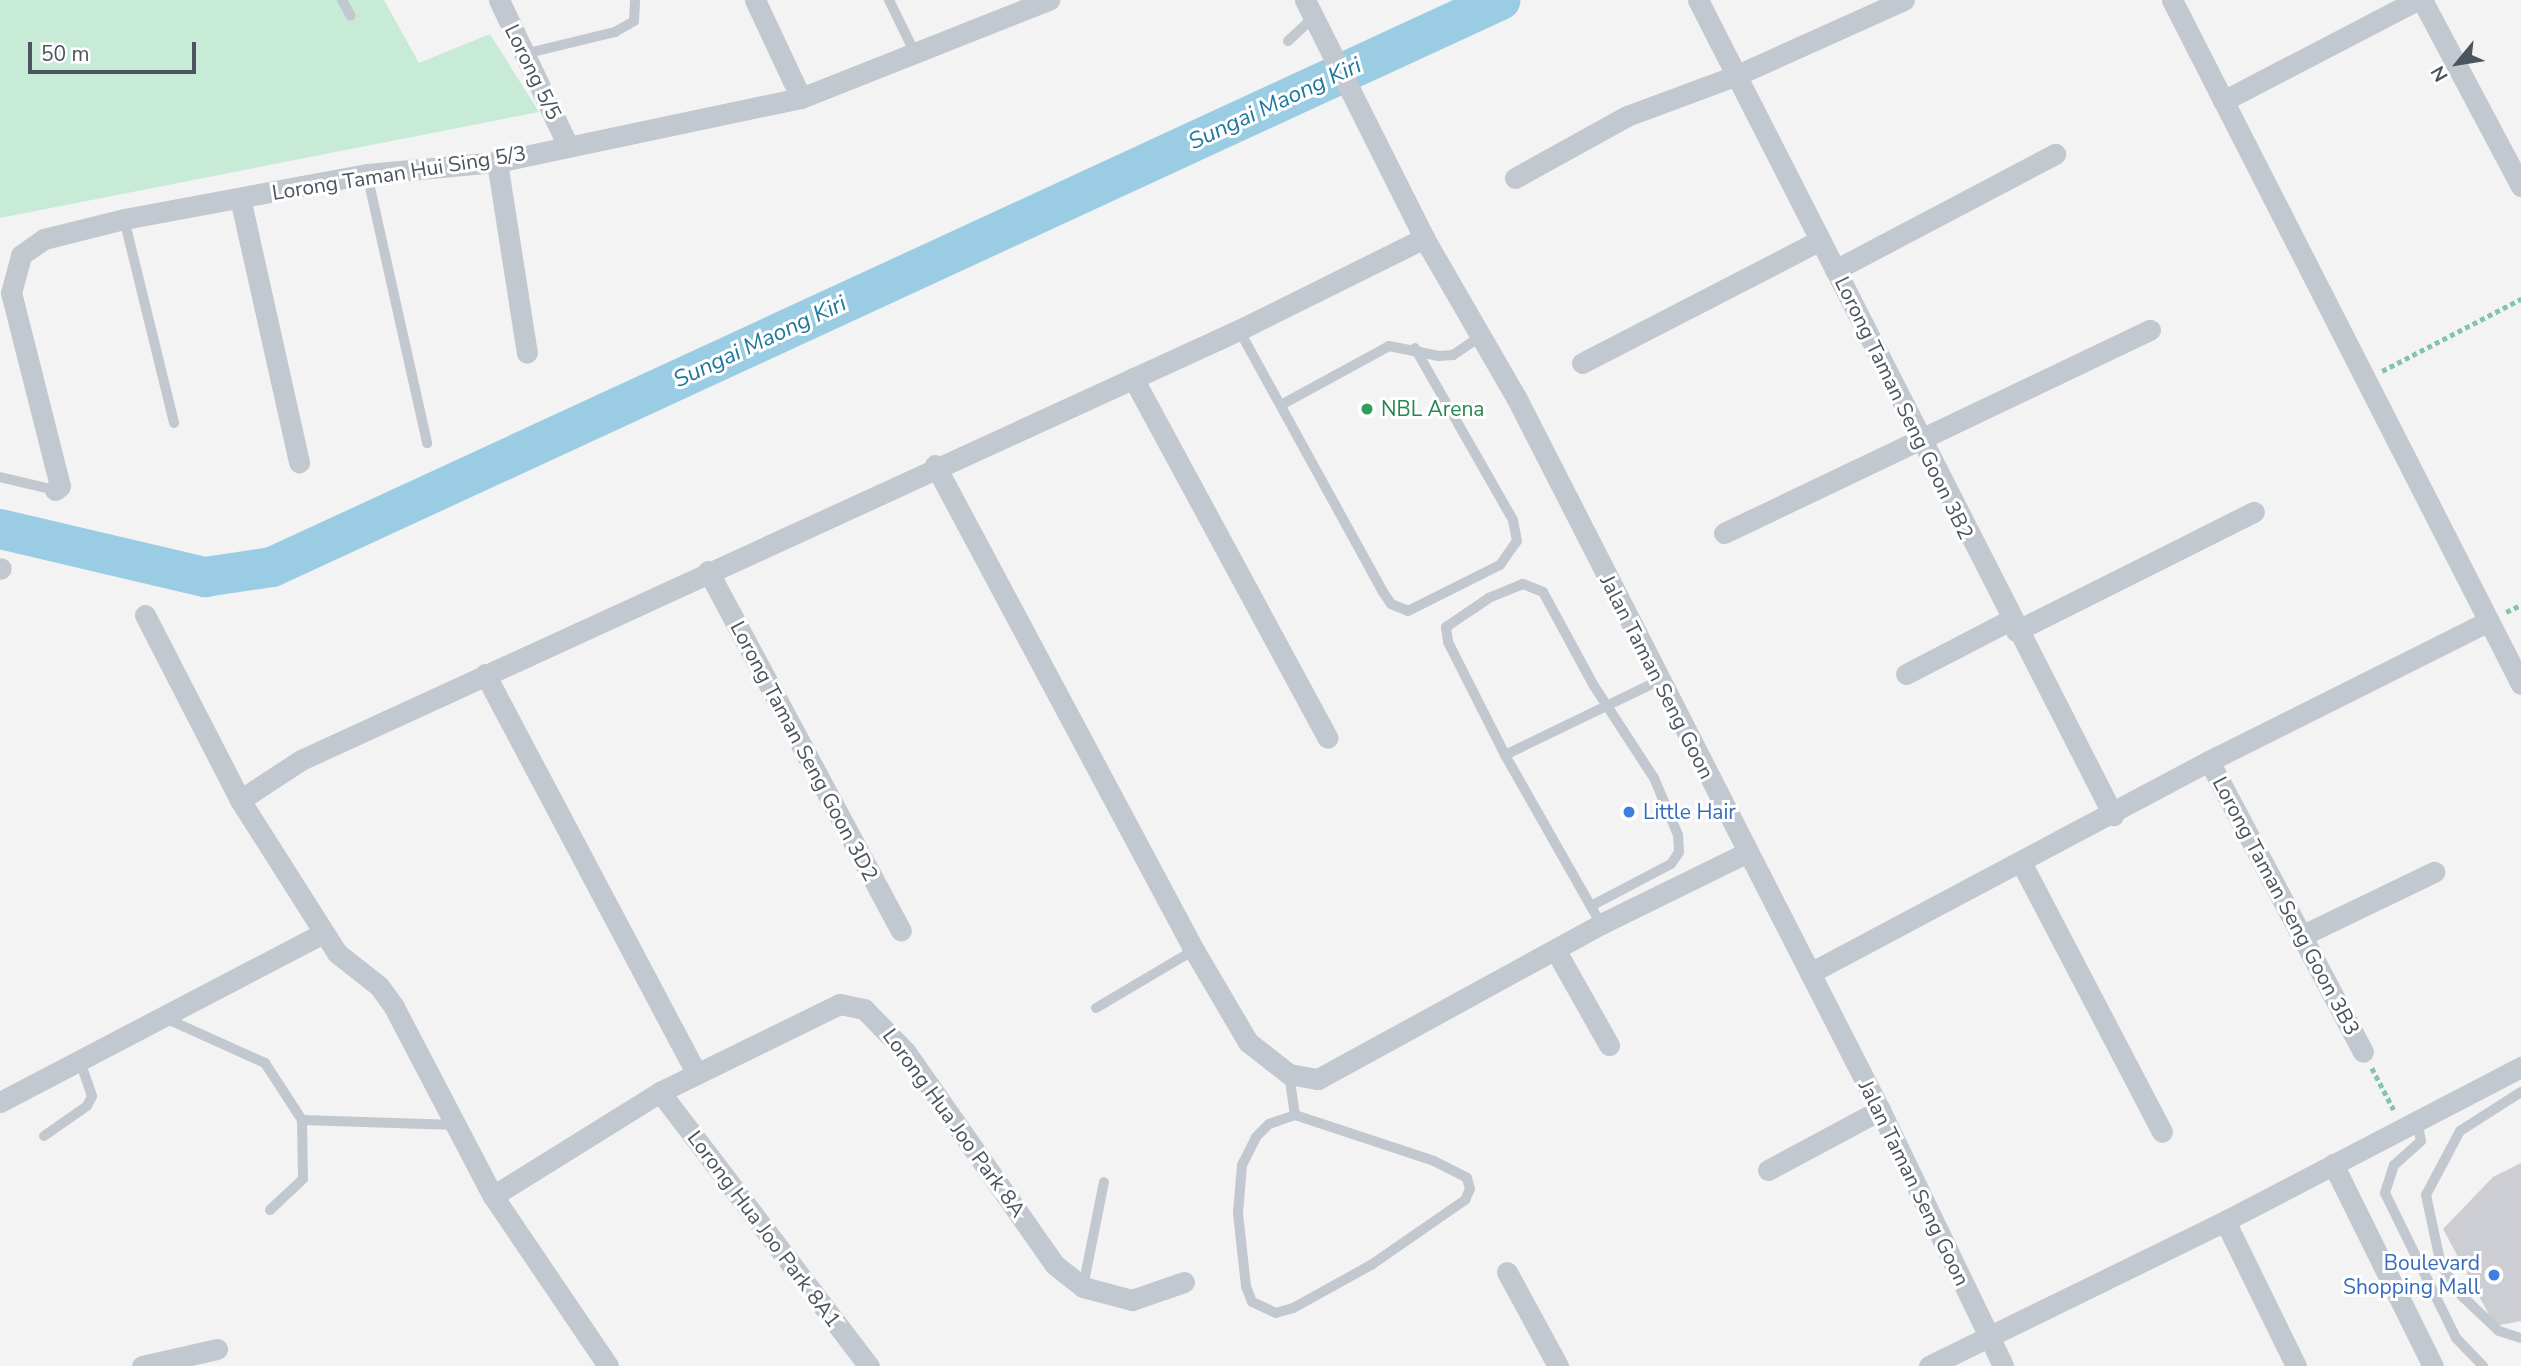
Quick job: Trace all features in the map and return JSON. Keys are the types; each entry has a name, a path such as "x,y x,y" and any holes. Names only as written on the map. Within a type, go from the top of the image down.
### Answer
{"street":[{"name":"Lorong 5/5","path":"499,0 567,144"},
{"path":"755,0 801,98"},
{"name":"Lorong Taman Seng Goon 3B2","path":"1698,0 2013,625 2113,815"},
{"path":"1515,178 1627,116 1737,75 1904,0"},
{"path":"2172,0 2521,684"},
{"path":"2223,101 2417,0"},
{"path":"2422,0 2521,186"},
{"name":"Lorong Taman Hui Sing 5/3","path":"55,491 60,486 11,293 20,255 44,239 124,219 367,174 497,162 567,144 801,98 1037,2"},
{"name":"Jalan Taman Seng Goon","path":"1309,9 1424,238 1517,399 1658,681 1880,1110 2003,1366"},
{"path":"1835,270 2054,154"},
{"path":"497,162 527,353"},
{"path":"240,198 299,463"},
{"path":"240,800 301,760 935,466 1239,330 1424,238"},
{"path":"1582,363 1820,240"},
{"path":"1724,533 2150,330"},
{"path":"1133,378 1328,738"},
{"path":"935,466 1194,950 1248,1042 1289,1074 1318,1079 1556,951 1596,915 1746,853"},
{"path":"1906,674 2254,512"},
{"name":"Lorong Taman Seng Goon 3D2","path":"708,571 901,931"},
{"path":"145,615 240,800 337,953 379,986 493,1195 599,1363"},
{"path":"1810,973 2022,864 2209,761 2488,621"},
{"path":"485,674 696,1072"},
{"name":"Lorong Taman Seng Goon 3B3","path":"2209,761 2363,1052"},
{"path":"2022,864 2162,1132"},
{"path":"2301,936 2434,873"},
{"path":"0,1101 165,1018 323,933"},
{"path":"1556,951 1609,1045"},
{"name":"Lorong Hua Joo Park 8A","path":"493,1195 696,1072 840,1004 864,1009 905,1051 1055,1265 1083,1287 1132,1300 1184,1282"},
{"path":"1928,1366 2225,1221 2521,1067"},
{"name":"Lorong Hua Joo Park 8A1","path":"660,1092 869,1366"},
{"path":"1768,1170 1880,1110"},
{"path":"2333,1164 2433,1366"},
{"path":"2225,1221 2296,1366"},
{"path":"1507,1272 1558,1366"},
{"path":"142,1366 217,1349"}],"lane":[{"path":"342,0 351,16"},
{"path":"524,54 615,32 634,21 635,0"},
{"path":"889,0 915,53"},
{"path":"1288,41 1309,9"},
{"path":"367,174 427,443"},
{"path":"124,219 174,423"},
{"path":"1239,330 1383,592 1391,604 1408,611 1500,565 1517,541 1513,520 1415,348"},
{"path":"1280,405 1389,346 1415,348 1439,356 1452,355 1480,338"},
{"path":"0,477 55,491"},
{"path":"1523,584 1543,592 1607,704 1654,778 1678,835 1679,852 1671,864 1596,915 1505,755 1448,642 1447,627 1489,598 1523,584"},
{"path":"1505,755 1658,681"},
{"path":"1096,1008 1194,950"},
{"path":"165,1018 265,1063 302,1120 303,1179 270,1210"},
{"path":"44,1136 87,1106 92,1096 80,1061"},
{"path":"1289,1074 1295,1115"},
{"path":"2521,1092 2460,1131 2426,1195 2441,1265 2461,1295 2499,1331 2521,1338"},
{"path":"1295,1115 1433,1161 1466,1178 1470,1189 1465,1200 1371,1265 1293,1308 1276,1313 1252,1301 1246,1286 1238,1213 1242,1165 1256,1136 1269,1124 1295,1115"},
{"path":"302,1120 456,1125"},
{"path":"2411,1126 2422,1130 2421,1141 2394,1166 2385,1193 2456,1338 2483,1366"},
{"path":"1083,1287 1104,1182"}],"path":[{"path":"2366,379 2521,299"},
{"path":"2363,1052 2411,1126"}],"green space":[{"path":"0,0 384,0 419,63 490,34 539,112 0,218"}],"building":[{"name":"Boulevard Shopping Mall","path":"2521,1163 2521,1321 2495,1326 2443,1229 2493,1177"}],"waterway":[{"name":"Sungai Maong Kiri","path":"0,529 205,577 272,567 1501,0"}],"place":[{"name":"NBL Arena","path":"1367,409"},
{"name":"Little Hair","path":"1629,812"},
{"name":"Boulevard Shopping Mall","path":"2494,1275"}]}
